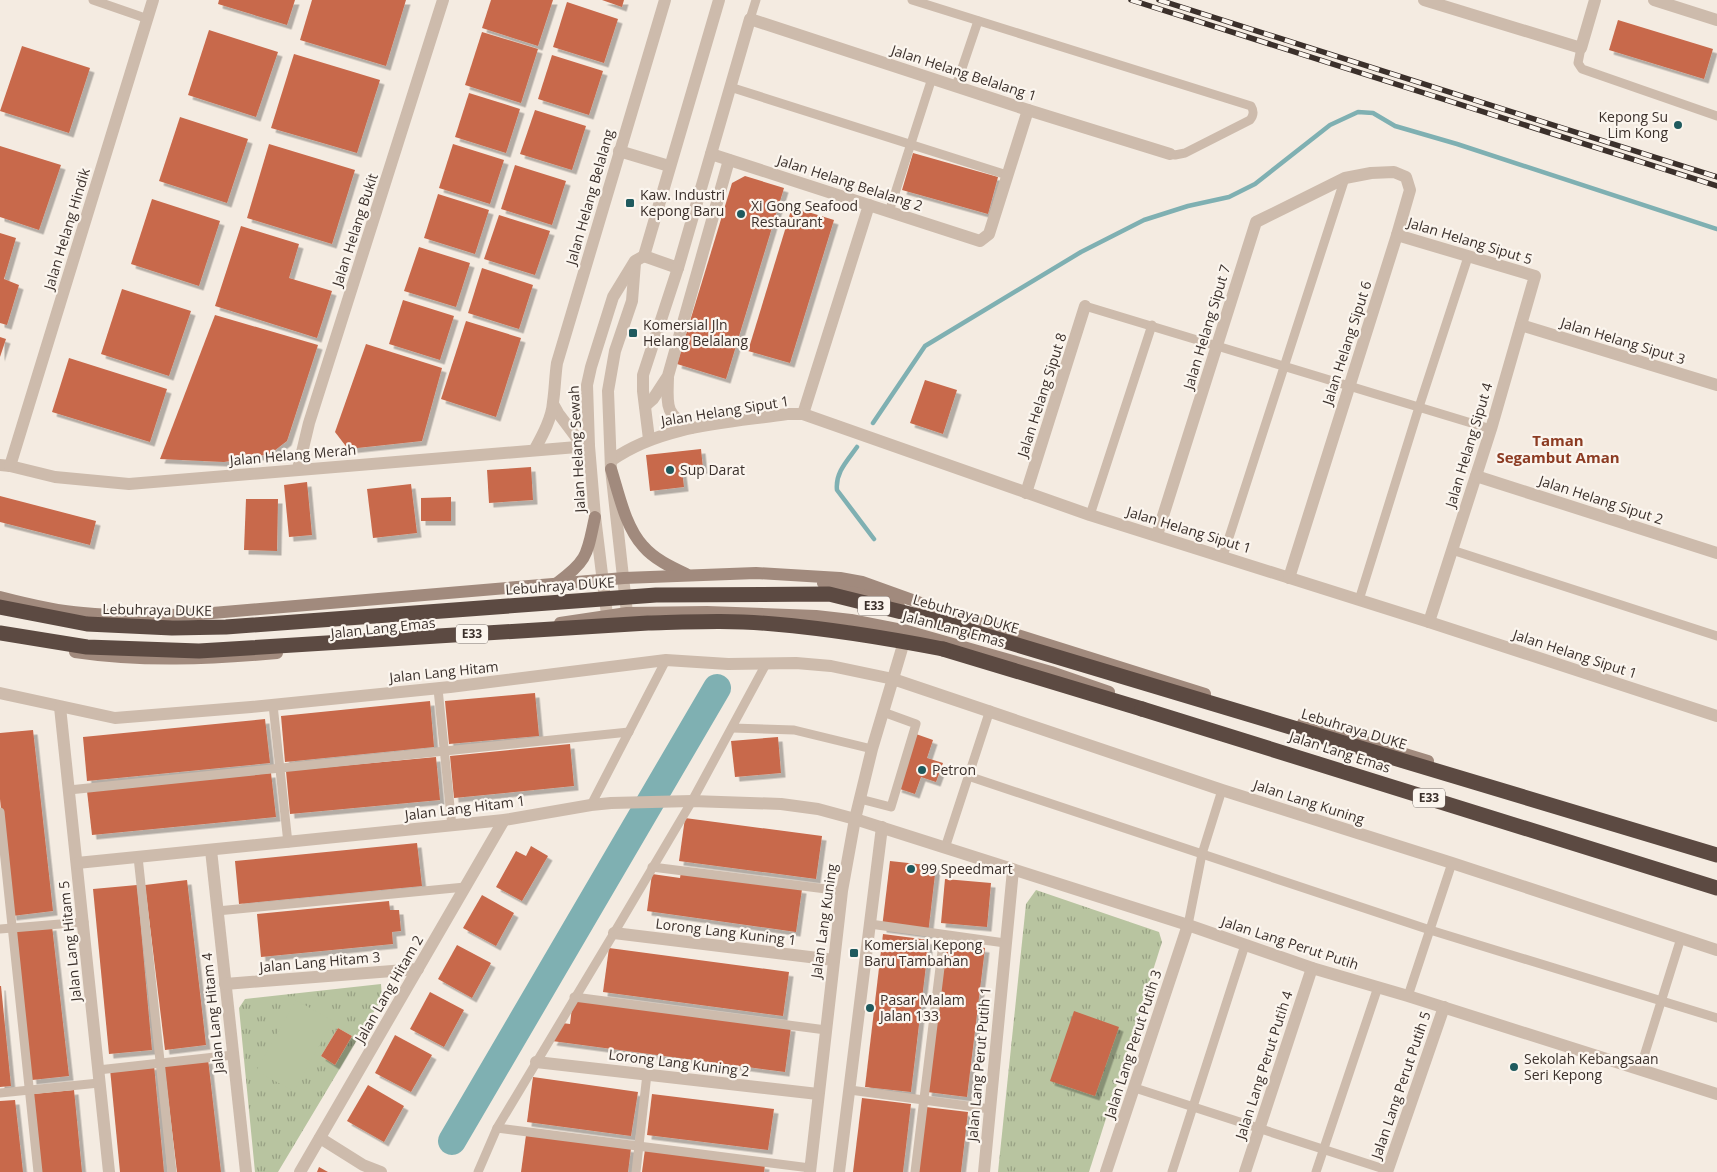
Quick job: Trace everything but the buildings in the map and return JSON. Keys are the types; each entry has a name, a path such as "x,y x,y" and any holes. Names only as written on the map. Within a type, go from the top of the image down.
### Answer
{"highway":[{"name":"Lebuhraya DUKE","path":"0,607 86,624 172,628 226,627 656,595 830,594 934,620 1717,855"},
{"name":"E33","path":"0,633 87,647 175,651 628,624 710,621 772,624 887,638 943,649 1123,703 1717,888"}],"main road":[{"path":"612,465 629,522 642,545 666,564 687,574"},
{"path":"555,584 575,570 582,562 588,550 595,517"},
{"name":"Jalan Lang Emas","path":"0,597 32,605 82,613 141,616 201,614 687,574 756,573 840,578 862,582 951,614 1219,698 1717,849"},
{"path":"796,576 892,602 906,611 908,620 907,631"},
{"name":"Jalan Lang Emas","path":"0,640 95,655 154,659 215,659 516,629 628,613 707,612 816,616 851,620 907,631 1050,672 1717,892"}],"street":[{"name":"Jalan Helang Hindik","path":"5,466 153,0"},
{"name":"Jalan Helang Bukit","path":"298,469 309,423 443,0"},
{"name":"Jalan Helang Belalang","path":"534,449 541,437 553,404 557,363 665,0"},
{"name":"Jalan Helang Sewah","path":"628,613 612,465 608,391 615,351 632,301 640,258 670,166 719,0"},
{"path":"1424,0 1581,48 1595,0"},
{"path":"1654,0 1717,20"},
{"path":"650,439 643,375 678,268 750,19"},
{"name":"Jalan Helang Belalang 1","path":"750,19 1028,110 1170,154"},
{"path":"1007,175 1028,110"},
{"path":"619,151 670,166"},
{"name":"Jalan Helang Belalang 2","path":"711,154 980,241 989,234 1007,175"},
{"path":"691,428 678,421 671,414 667,396 668,376 729,160"},
{"name":"Jalan Helang Siput 6","path":"1289,578 1410,190 1406,177 1394,172 1371,173 1345,178"},
{"name":"Jalan Helang Siput 7","path":"1157,535 1256,222 1345,178"},
{"path":"803,414 869,206"},
{"name":"Jalan Helang Siput 5","path":"1397,235 1535,276"},
{"path":"640,258 678,268"},
{"name":"Jalan Helang Sewah","path":"607,615 586,446 587,385 613,297 640,258"},
{"name":"Jalan Helang Siput 4","path":"1429,622 1491,429 1535,276"},
{"name":"Jalan Helang Siput 8","path":"1026,493 1086,306"},
{"name":"Jalan Helang Siput 3","path":"1521,325 1717,385"},
{"path":"645,406 653,399 668,376"},
{"path":"553,404 558,413 586,446"},
{"name":"Jalan Helang Siput 1","path":"612,465 628,449 650,439 691,428 786,414 803,414 1090,515 1429,622 1717,716"},
{"name":"Jalan Helang Merah","path":"5,466 55,477 129,484 586,446"},
{"name":"Jalan Helang Siput 2","path":"1476,476 1717,553"},
{"name":"Jalan Lang Kuning","path":"810,1170 842,891 855,819 872,749 907,631"},
{"name":"Jalan Lang Hitam","path":"0,693 115,718 438,689 666,660 728,664 814,664 893,678"},
{"name":"Jalan Lang Kuning","path":"893,678 1222,790 1717,950"},
{"name":"Jalan Lang Hitam 5","path":"60,707 109,1172"},
{"name":"Jalan Lang Hitam 1","path":"77,863 452,826 504,820 610,803 686,801 799,806 855,819"},
{"name":"Jalan Lang Perut Putih","path":"855,819 1188,925 1312,968 1444,1007 1717,1094"},
{"name":"Jalan Lang Hitam 2","path":"300,1172 504,820"},
{"path":"839,1172 882,827"},
{"name":"Jalan Lang Hitam 4","path":"211,850 246,1172"},
{"name":"Jalan Lang Perut Putih 1","path":"984,1172 1013,870"},
{"name":"Jalan Lang Perut Putih 3","path":"1106,1172 1188,925"},
{"name":"Lorong Lang Kuning 1","path":"614,933 834,960"},
{"name":"Jalan Lang Perut Putih 4","path":"1245,1172 1312,968"},
{"name":"Jalan Lang Hitam 3","path":"225,984 418,969"},
{"name":"Jalan Lang Perut Putih 5","path":"1387,1171 1444,1007"},
{"name":"Lorong Lang Kuning 2","path":"536,1062 818,1094"},
{"path":"320,1138 363,1165 380,1172"}],"lane":[{"path":"93,0 148,18"},
{"path":"750,19 756,0"},
{"path":"912,0 1251,106 1253,109 1253,117 1250,120 1185,154 1170,154"},
{"path":"956,86 978,21"},
{"path":"1581,48 1578,63 1582,69 1717,116"},
{"path":"889,212 932,78"},
{"path":"730,87 1007,175"},
{"path":"1223,556 1345,178"},
{"path":"1359,600 1468,257"},
{"path":"1086,306 1491,429"},
{"path":"1090,515 1152,325"},
{"path":"1452,550 1717,636"},
{"path":"591,805 666,660"},
{"path":"478,1172 496,1128 614,933 652,867 686,801 732,728 766,664"},
{"path":"438,689 452,826"},
{"path":"273,705 288,843"},
{"path":"945,848 990,710"},
{"path":"860,799 891,807 916,724 883,712"},
{"path":"732,728 794,730 872,749"},
{"path":"69,790 629,732"},
{"path":"968,776 1430,930 1717,1018"},
{"path":"1188,925 1202,854 1222,790"},
{"path":"0,812 38,1172"},
{"path":"138,857 172,1172"},
{"path":"1408,996 1452,863"},
{"path":"652,867 842,891"},
{"path":"217,911 465,887"},
{"path":"0,929 84,922"},
{"path":"870,924 1005,943"},
{"path":"916,1172 944,935"},
{"path":"1640,1070 1681,938"},
{"path":"1172,1172 1245,945"},
{"path":"1316,1172 1378,987"},
{"path":"574,997 826,1030"},
{"path":"0,1093 30,1090 160,1063 233,1055"},
{"path":"636,1172 647,1074"},
{"path":"1135,1088 1387,1171"},
{"path":"850,1090 990,1109"},
{"path":"496,1128 810,1170"}],"green space":[{"path":"1036,890 1159,932 1162,942 1089,1172 998,1172 1026,904"},
{"path":"381,984 382,998 278,1172 255,1172 239,1008 245,999","holes":["338,1028 352,1036 335,1065 321,1056"]},
{"path":"296,1000 333,1021 294,1091 256,1071"}],"waterway":[{"path":"873,423 925,346 1081,252 1144,220 1188,206 1229,197 1255,184 1330,125 1358,112 1373,113 1395,126 1457,144 1717,229"},
{"path":"857,447 840,473 837,490 874,539"},
{"path":"452,1141 717,688"}],"railway":[{"path":"1131,0 1717,186"},
{"path":"1159,0 1717,177"}],"place":[{"name":"Kepong Su Lim Kong","path":"1678,125"},
{"name":"Kaw. Industri Kepong Baru","path":"630,203"},
{"name":"Xi Gong Seafood Restaurant","path":"741,214"},
{"name":"Komersial Jln Helang Belalang","path":"633,333"},
{"name":"Sup Darat","path":"670,470"},
{"name":"Petron","path":"922,770"},
{"name":"99 Speedmart","path":"911,869"},
{"name":"Komersial Kepong Baru Tambahan","path":"854,953"},
{"name":"Pasar Malam Jalan 133","path":"870,1008"},
{"name":"Sekolah Kebangsaan Seri Kepong","path":"1514,1067"}],"district":[{"name":"Taman Segambut Aman","path":"1558,450"}]}
